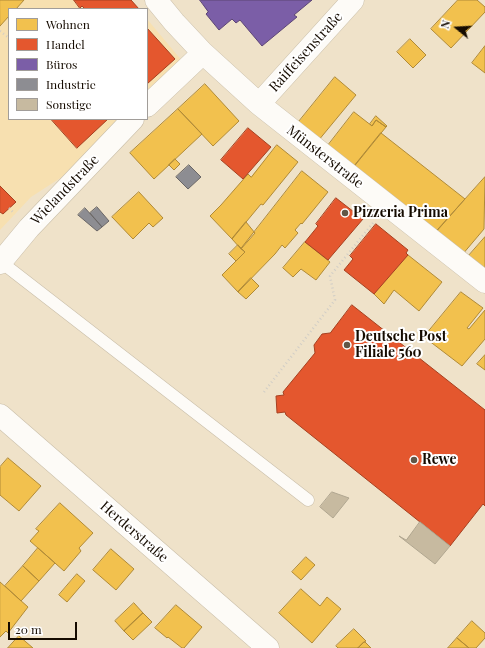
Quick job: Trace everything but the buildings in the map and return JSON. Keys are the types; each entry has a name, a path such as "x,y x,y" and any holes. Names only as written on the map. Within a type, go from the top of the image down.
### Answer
{"street":[{"name":"Münsterstraße","path":"156,0 203,53 259,104 485,282"},
{"name":"Raiffeisenstraße","path":"259,104 353,0"},
{"path":"148,105 203,53"},
{"name":"Wielandstraße","path":"0,263 29,228 132,120"},
{"name":"Herderstraße","path":"0,415 268,648"}],"lane":[{"path":"0,263 308,500"}],"path":[{"path":"0,31 8,37"},
{"path":"264,392 336,300 330,276 387,205"}],"shaded area":[{"path":"0,0 131,0 138,8 8,8 8,120 120,120 62,177 31,197 0,230"},
{"path":"148,20 183,62 148,94"}],"place":[{"name":"Pizzeria Prima","path":"345,213"},
{"name":"Deutsche Post Filiale 560","path":"347,345"},
{"name":"Rewe","path":"414,460"}]}
